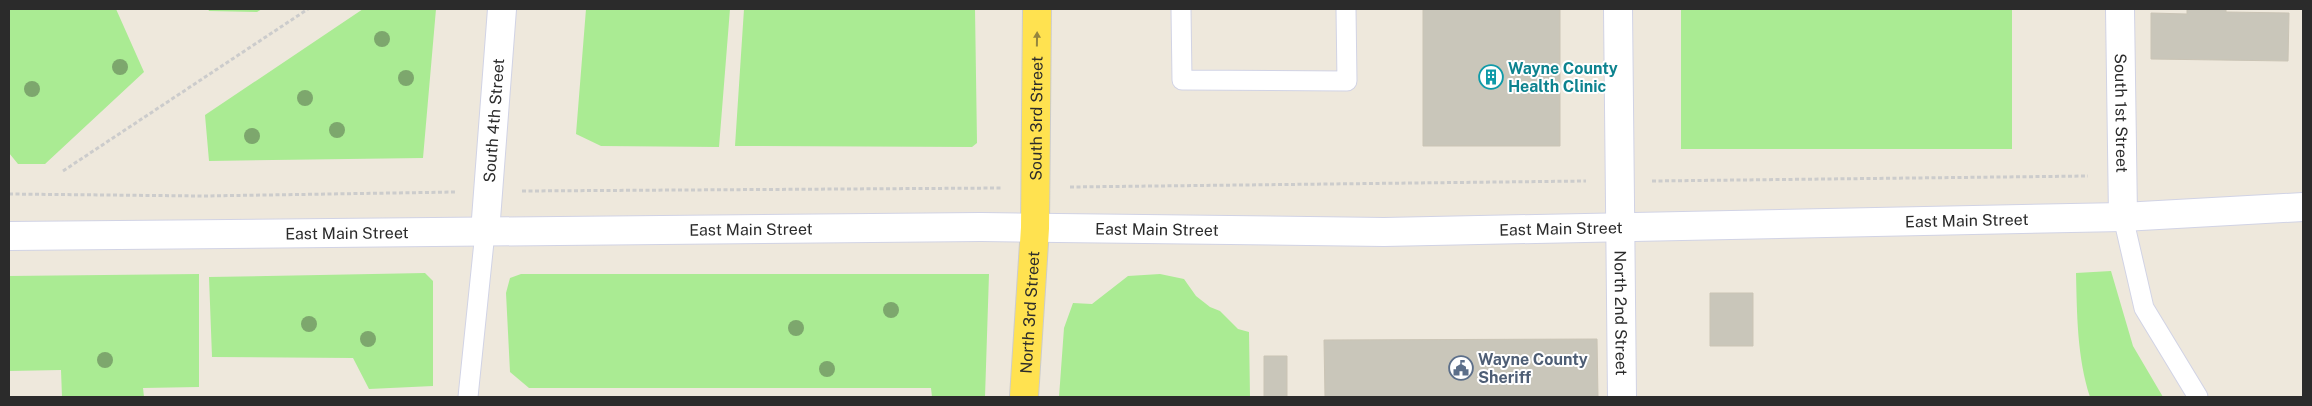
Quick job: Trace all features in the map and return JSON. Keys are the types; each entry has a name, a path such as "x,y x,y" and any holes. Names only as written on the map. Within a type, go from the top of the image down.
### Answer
{"main road":[{"name":"South 3rd Street","path":"1035,228 1037,9"},
{"name":"North 3rd Street","path":"1024,397 1035,228"}],"street":[{"name":"South 4th Street","path":"485,232 502,9"},
{"name":"North 2nd Street","path":"1618,9 1622,397"},
{"name":"South 1st Street","path":"2120,9 2123,218"},
{"name":"East Main Street","path":"9,236 1035,228 1384,232 2123,218 2303,207"}],"lane":[{"path":"1182,9 1182,80 1346,81 1346,9"},
{"path":"2123,218 2144,308 2198,397"},
{"path":"468,397 485,232"}],"path":[{"path":"63,172 308,9"},
{"path":"1677,180 2121,176"},
{"path":"1098,186 1578,181"}],"green space":[{"path":"9,9 116,9 144,72 45,164 18,164 9,153"},
{"path":"208,9 262,9 257,12 209,11"},
{"path":"363,9 436,9 423,158 209,161 205,115"},
{"path":"586,9 730,9 719,147 601,146 576,134"},
{"path":"744,9 975,9 977,143 972,147 735,146"},
{"path":"1681,9 2012,9 2012,149 1681,149"},
{"path":"2111,271 2133,346 2163,397 2090,397 2080,351 2076,273"},
{"path":"425,273 433,281 433,386 369,389 353,358 212,357 209,277"},
{"path":"199,274 199,387 143,388 144,397 62,397 61,370 9,371 9,276"},
{"path":"521,274 989,274 985,397 932,397 931,388 529,388 510,372 506,293 510,278"},
{"path":"1160,274 1184,279 1196,296 1210,307 1220,311 1238,329 1249,332 1250,397 1059,397 1064,328 1073,303 1092,304 1128,276"}],"building":[{"name":"Wayne County Health Clinic","path":"1423,9 1560,9 1560,146 1423,146"},
{"path":"2187,9 2226,9 2226,12 2289,13 2288,61 2151,59 2151,13 2187,14"},
{"path":"1710,293 1753,293 1753,346 1710,346"},
{"name":"Wayne County Sheriff","path":"1597,339 1598,397 1325,397 1324,340"},
{"path":"1264,356 1287,356 1287,397 1264,397"}],"place":[{"name":"Wayne County Health Clinic","path":"1491,77"},
{"name":"Wayne County Sheriff","path":"1461,368"}]}
